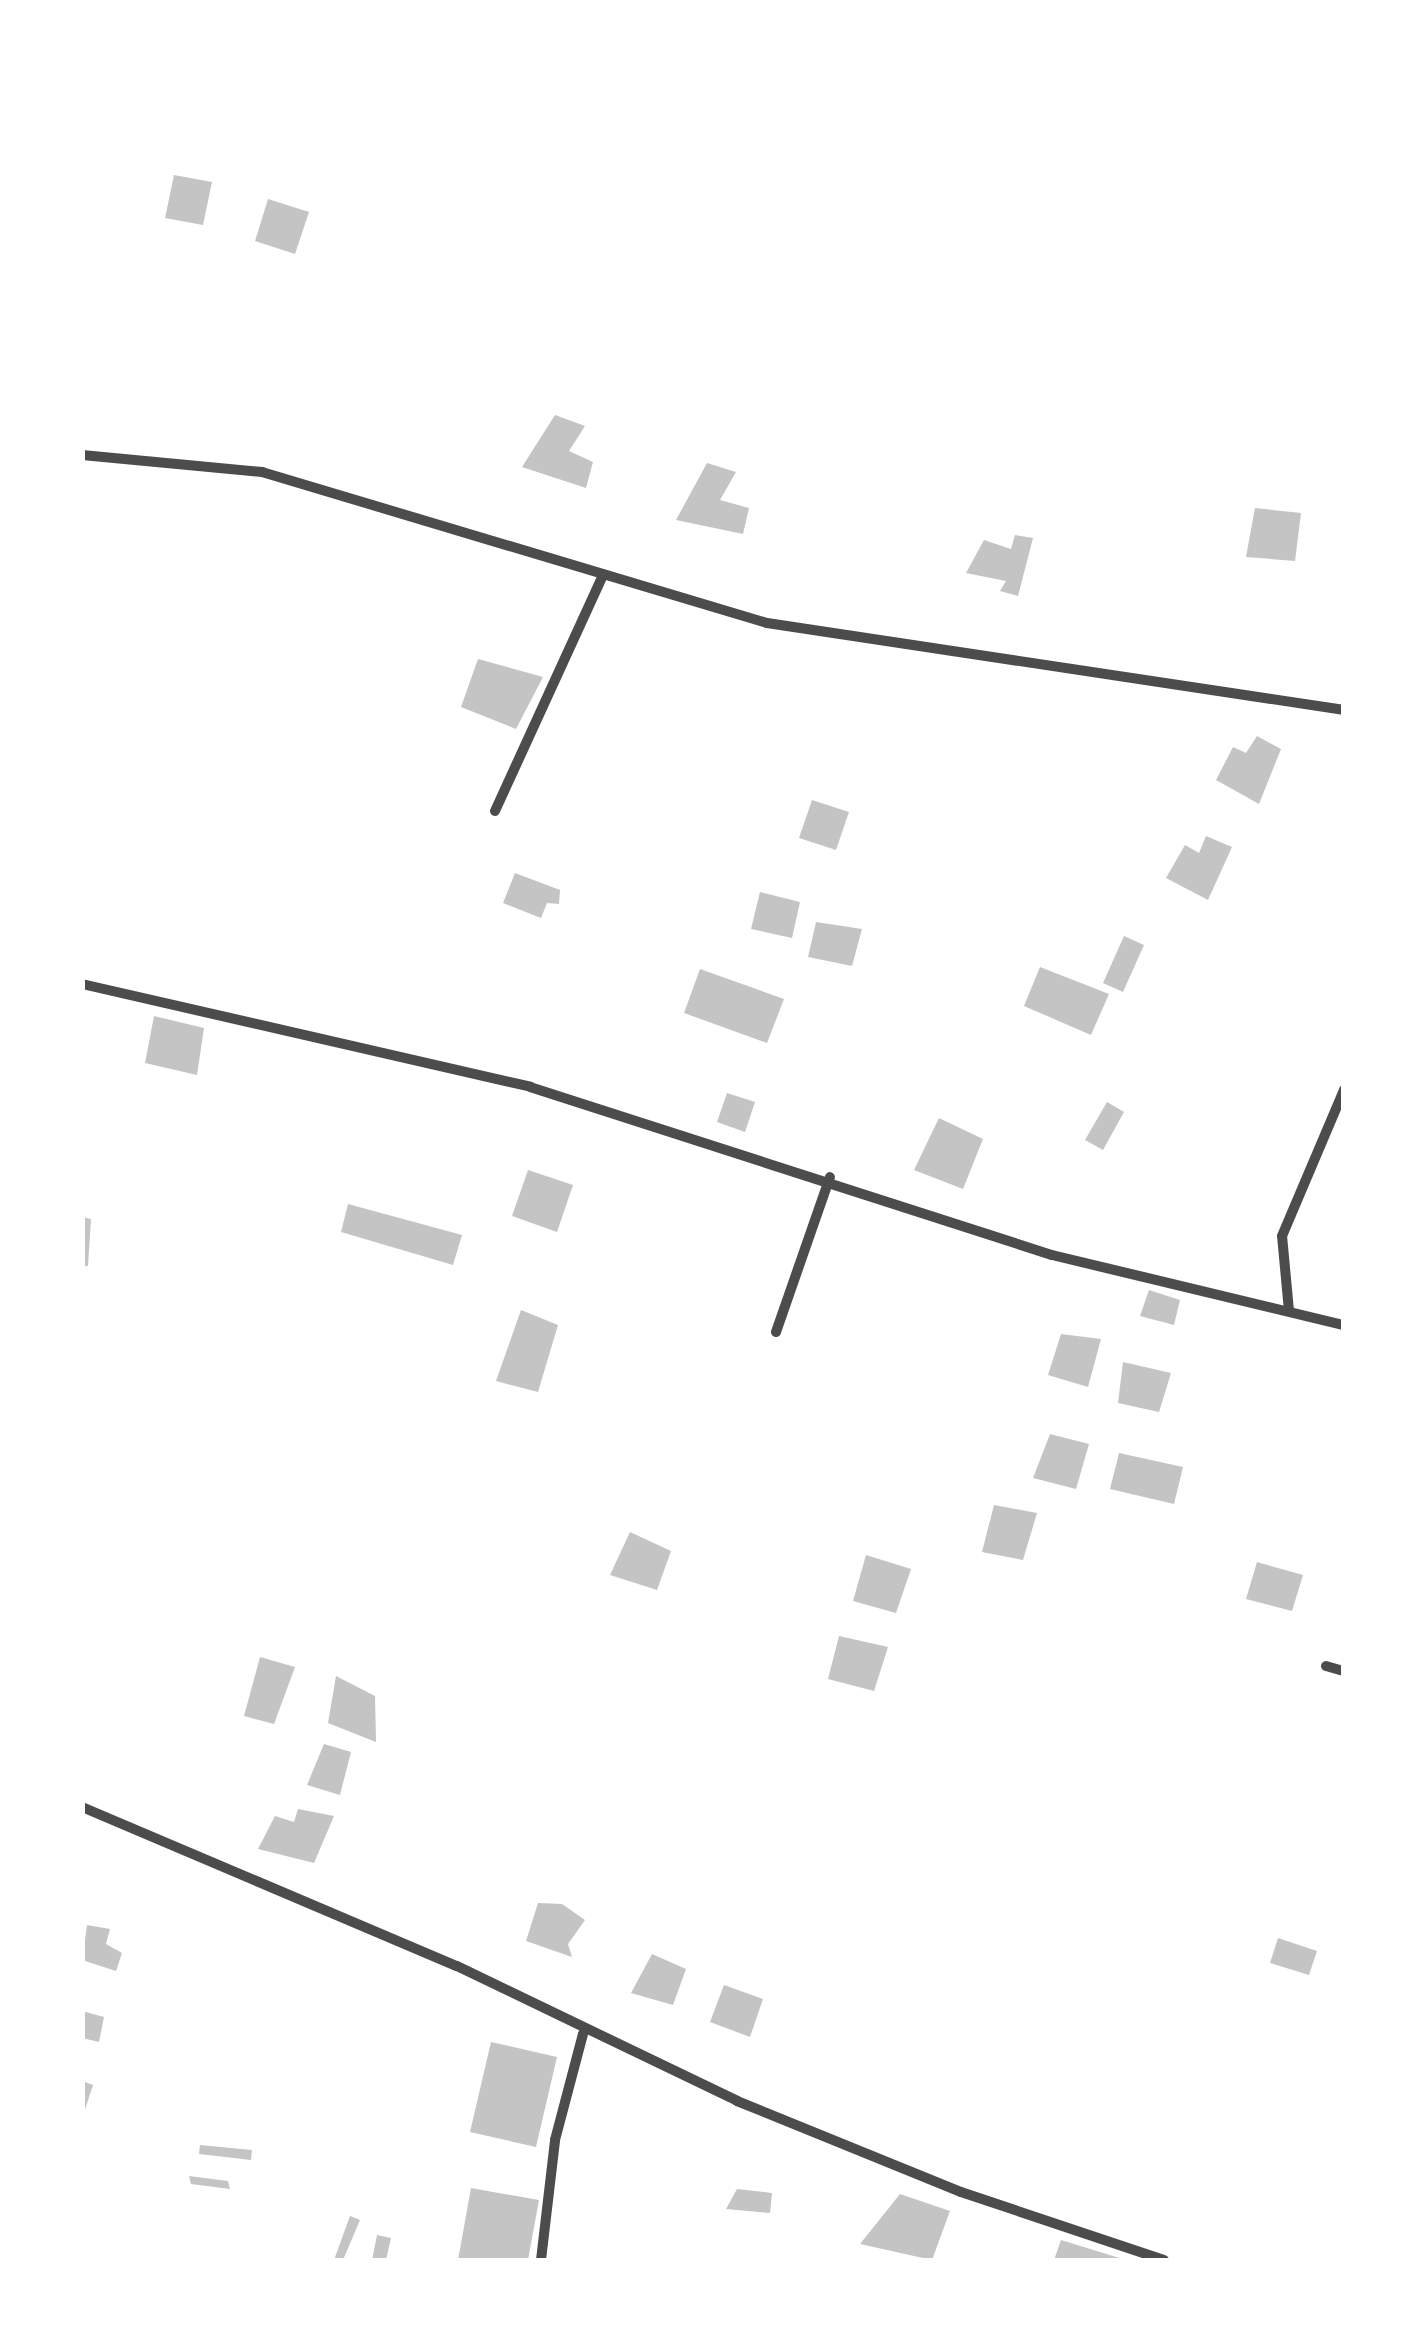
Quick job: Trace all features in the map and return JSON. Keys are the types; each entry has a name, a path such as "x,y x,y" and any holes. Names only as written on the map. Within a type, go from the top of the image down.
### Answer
{"street":[{"path":"82,455 262,472 767,623 920,653 1344,710"},
{"path":"495,812 603,575"},
{"path":"82,984 530,1087 830,1177 1081,1264 1344,1325"},
{"path":"1289,1310 1282,1236 1344,1090"},
{"path":"776,1332 830,1177"},
{"path":"1326,1666 1344,1671"},
{"path":"82,1806 457,1966 583,2034 961,2192 1164,2260"},
{"path":"541,2260 556,2140 583,2034"}],"building":[{"path":"174,175 212,182 203,225 165,218"},
{"path":"268,199 309,212 295,254 255,241"},
{"path":"555,415 585,426 569,451 593,462 586,488 522,467"},
{"path":"707,463 736,472 720,500 749,508 743,534 676,520"},
{"path":"1255,508 1301,513 1295,561 1246,557"},
{"path":"1015,535 1033,538 1018,596 1000,591 1006,581 966,573 984,540 1011,549"},
{"path":"478,659 543,677 516,729 461,707"},
{"path":"1257,736 1281,749 1259,804 1216,780 1233,747 1246,753"},
{"path":"812,800 849,812 836,850 799,838"},
{"path":"1206,836 1232,847 1208,900 1166,878 1185,845 1199,853"},
{"path":"515,873 560,890 559,904 547,903 541,918 503,903"},
{"path":"760,892 800,902 792,938 751,929"},
{"path":"816,922 862,929 852,966 808,957"},
{"path":"1124,936 1144,945 1123,992 1103,983"},
{"path":"1040,967 1109,994 1091,1035 1024,1006"},
{"path":"700,969 784,999 767,1043 684,1013"},
{"path":"154,1016 204,1028 197,1075 145,1063"},
{"path":"727,1093 755,1102 745,1132 717,1122"},
{"path":"1107,1102 1124,1112 1103,1150 1085,1140"},
{"path":"939,1118 983,1139 963,1189 914,1170"},
{"path":"528,1170 573,1185 557,1232 512,1216"},
{"path":"348,1204 462,1235 453,1265 341,1232"},
{"path":"82,1217 91,1219 88,1266 82,1266"},
{"path":"1149,1290 1180,1300 1174,1325 1140,1316"},
{"path":"521,1310 558,1325 538,1392 496,1381"},
{"path":"1061,1334 1101,1339 1088,1387 1048,1375"},
{"path":"1123,1362 1171,1373 1159,1412 1118,1403"},
{"path":"1050,1434 1089,1444 1076,1489 1033,1478"},
{"path":"1119,1453 1183,1467 1174,1504 1110,1489"},
{"path":"994,1505 1037,1513 1023,1560 982,1552"},
{"path":"630,1532 671,1551 657,1590 610,1575"},
{"path":"866,1555 911,1569 896,1613 853,1601"},
{"path":"1257,1562 1303,1575 1292,1611 1246,1599"},
{"path":"839,1636 888,1647 874,1691 828,1679"},
{"path":"260,1657 295,1667 274,1724 244,1716"},
{"path":"336,1676 375,1696 376,1742 328,1723"},
{"path":"324,1744 351,1752 340,1795 307,1785"},
{"path":"298,1809 334,1816 314,1863 258,1849 275,1816 294,1822"},
{"path":"538,1903 562,1904 585,1920 568,1944 572,1957 526,1941"},
{"path":"87,1925 110,1929 106,1944 122,1953 116,1971 82,1960"},
{"path":"1278,1938 1317,1951 1309,1975 1270,1963"},
{"path":"652,1954 686,1969 673,2005 631,1993"},
{"path":"724,1985 763,1999 750,2037 710,2022"},
{"path":"82,2011 104,2017 99,2042 82,2038"},
{"path":"491,2042 557,2057 536,2147 470,2132"},
{"path":"82,2081 93,2085 83,2116 82,2116"},
{"path":"200,2145 252,2150 251,2160 199,2154"},
{"path":"189,2176 228,2181 230,2189 191,2184"},
{"path":"471,2188 539,2200 528,2260 458,2260"},
{"path":"737,2189 772,2193 770,2213 726,2209"},
{"path":"900,2194 950,2211 932,2260 860,2244"},
{"path":"350,2216 360,2220 343,2260 334,2260"},
{"path":"377,2235 391,2238 386,2260 372,2260"},
{"path":"1061,2240 1126,2260 1054,2260"}]}
